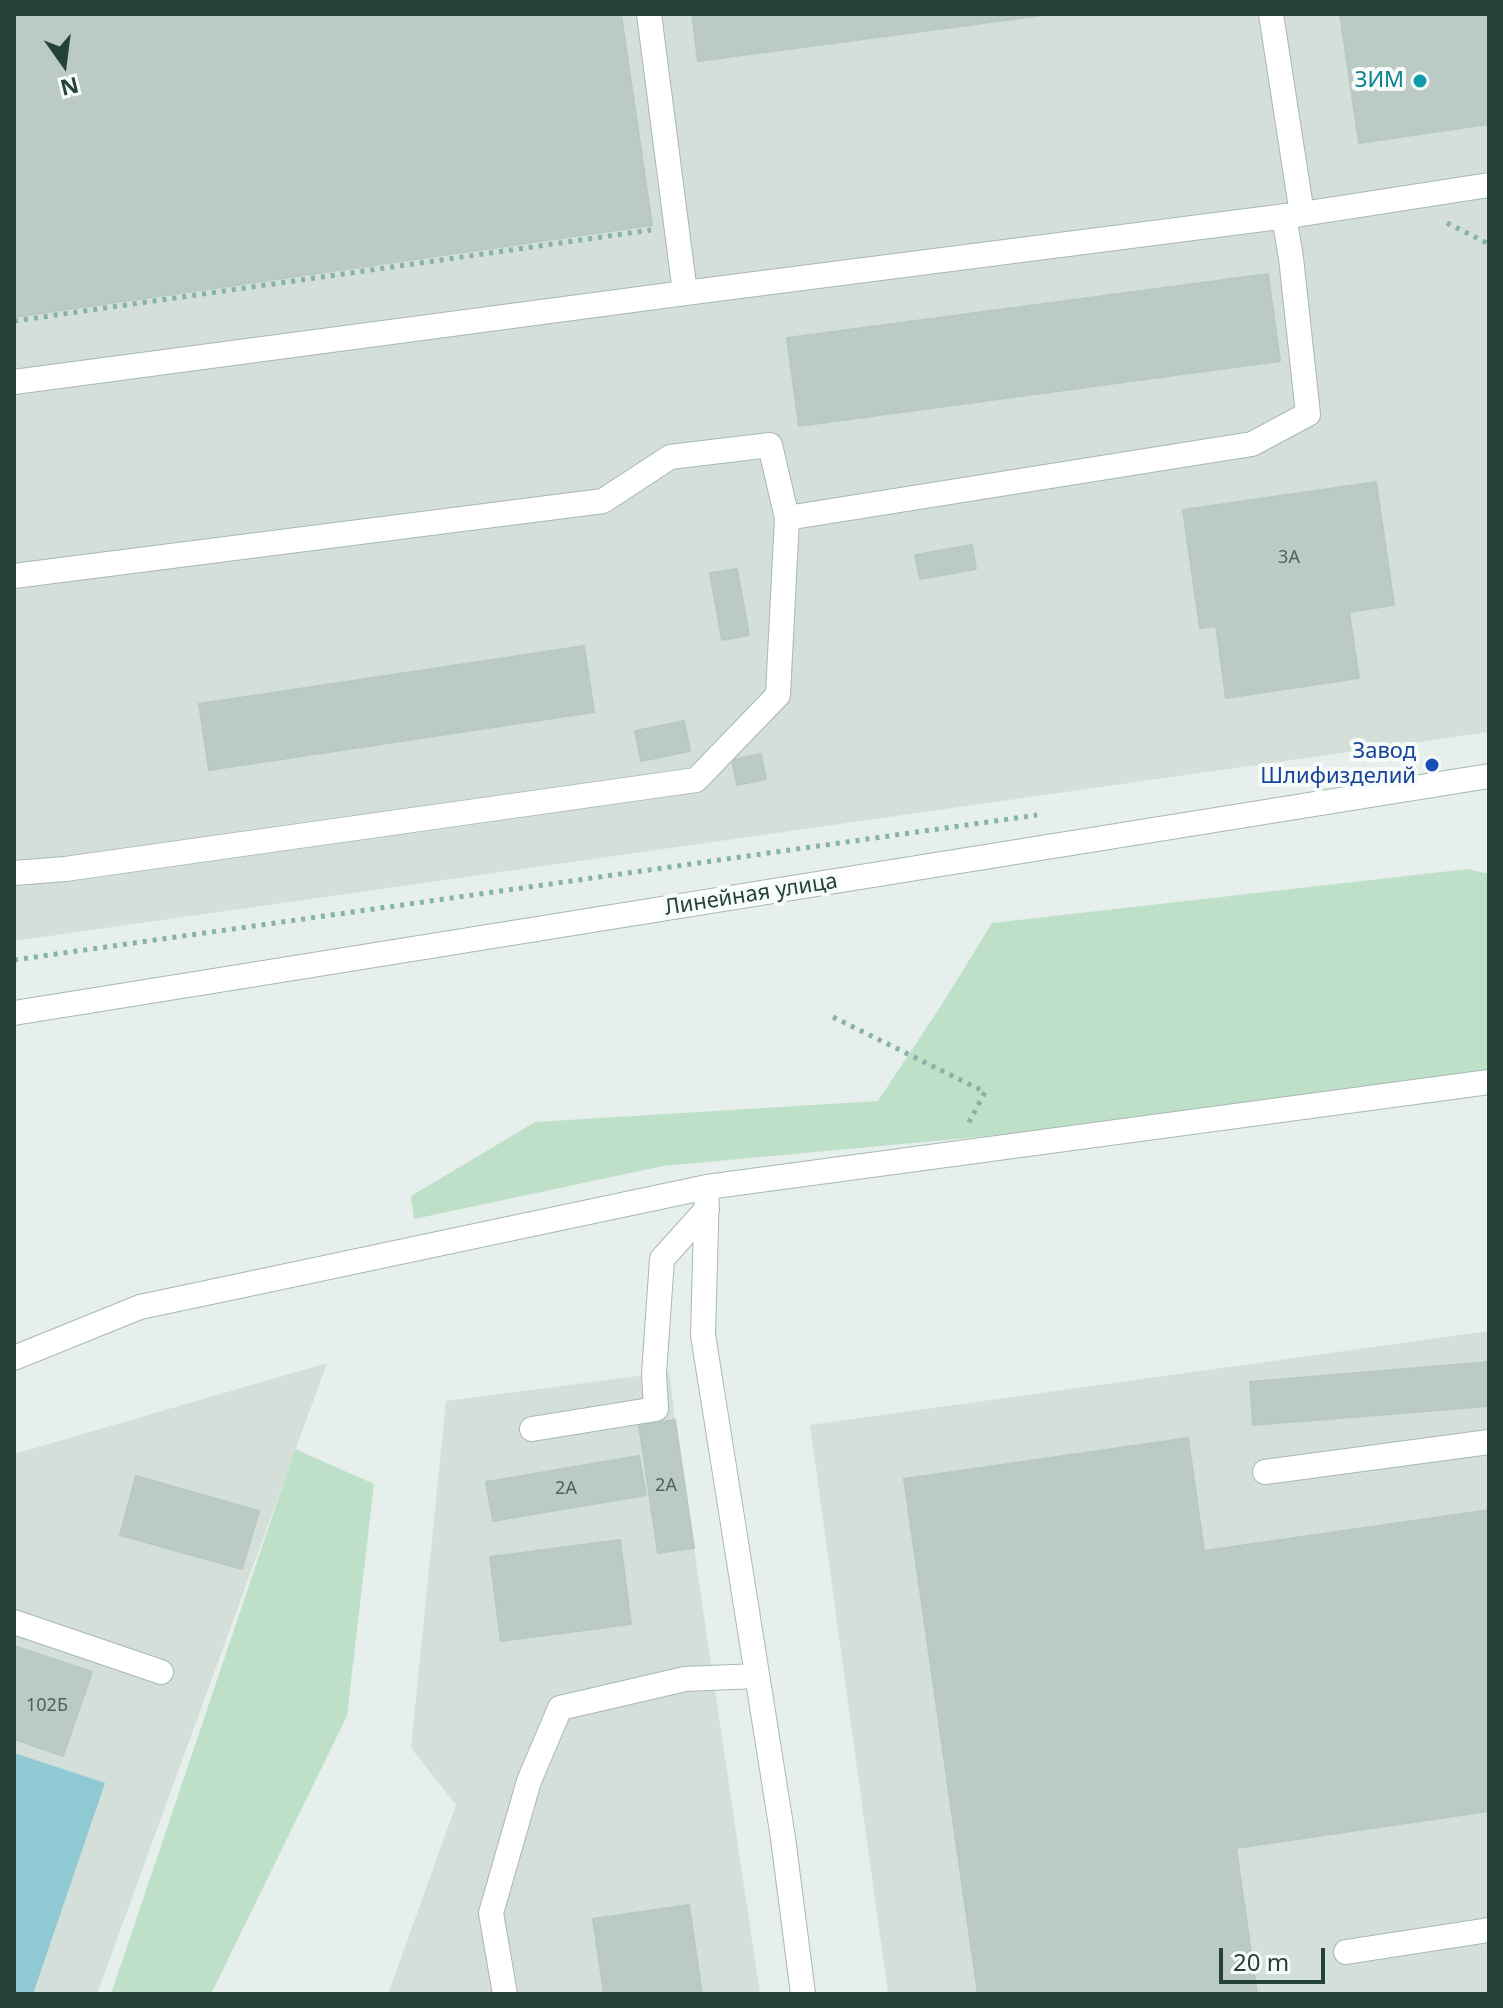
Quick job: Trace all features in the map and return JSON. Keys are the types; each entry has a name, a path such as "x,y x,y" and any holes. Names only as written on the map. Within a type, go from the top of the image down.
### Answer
{"street":[{"path":"649,14 685,293"},
{"path":"787,518 1252,444 1308,414 1291,258 1293,215 1271,14"},
{"path":"14,382 1293,215 1489,185"},
{"path":"14,576 603,501 670,457 770,445 787,518 778,695 696,780 65,869 14,873"},
{"name":"Линейная улица","path":"14,1013 1489,776"},
{"path":"14,1358 140,1307 707,1198 952,1153 1489,1082"},
{"path":"532,1429 656,1409 654,1374 662,1259 707,1198"},
{"path":"707,1198 703,1335 783,1838 803,1994"},
{"path":"1265,1472 1489,1442"},
{"path":"14,1622 161,1672"},
{"path":"505,1994 491,1913 529,1781 560,1708 685,1679 757,1676"},
{"path":"1346,1952 1489,1930"}],"path":[{"path":"14,321 677,227"},
{"path":"14,960 1045,814"},
{"path":"833,1017 985,1092 952,1153"}],"shaded area":[{"path":"14,14 1489,14 1489,732 14,941"},
{"path":"1489,1331 1489,1994 888,1994 810,1425"},
{"path":"327,1363 97,1994 14,1994 14,1454"},
{"path":"669,1372 760,1994 388,1994 456,1805 411,1748 446,1401"}],"green space":[{"path":"1468,869 1489,874 1489,1090 663,1166 414,1219 411,1196 535,1122 878,1101 992,923"},
{"path":"295,1449 374,1484 347,1716 211,1994 111,1994"}],"water":[{"path":"14,1753 105,1783 33,1994 14,1994"}],"building":[{"path":"14,14 621,14 652,225 14,317"},
{"path":"692,14 1052,14 698,61"},
{"name":"ЗИМ","path":"1340,14 1489,14 1489,124 1359,143"},
{"path":"1268,274 1280,361 799,426 787,338"},
{"path":"1376,482 1394,605 1349,612 1359,678 1226,698 1216,626 1200,628 1183,510"},
{"path":"972,545 976,569 920,579 915,555"},
{"path":"737,569 749,635 722,640 710,573"},
{"path":"584,646 594,712 209,770 199,704"},
{"path":"684,721 690,751 641,761 635,731"},
{"path":"761,754 766,779 737,785 732,760"},
{"path":"1489,1362 1489,1406 1253,1425 1250,1382"},
{"path":"675,1420 694,1548 658,1553 639,1425"},
{"path":"1188,1438 1204,1551 1489,1510 1489,1811 1236,1848 1257,1994 978,1994 904,1479"},
{"path":"639,1456 646,1495 493,1521 486,1482"},
{"path":"136,1476 259,1511 242,1569 120,1535"},
{"path":"620,1540 631,1624 501,1641 490,1557"},
{"path":"14,1646 92,1672 63,1756 14,1739"},
{"path":"689,1905 702,1994 604,1994 593,1919"}],"place":[{"name":"ЗИМ","path":"1420,81"},
{"name":"Завод Шлифизделий","path":"1432,765"}]}
